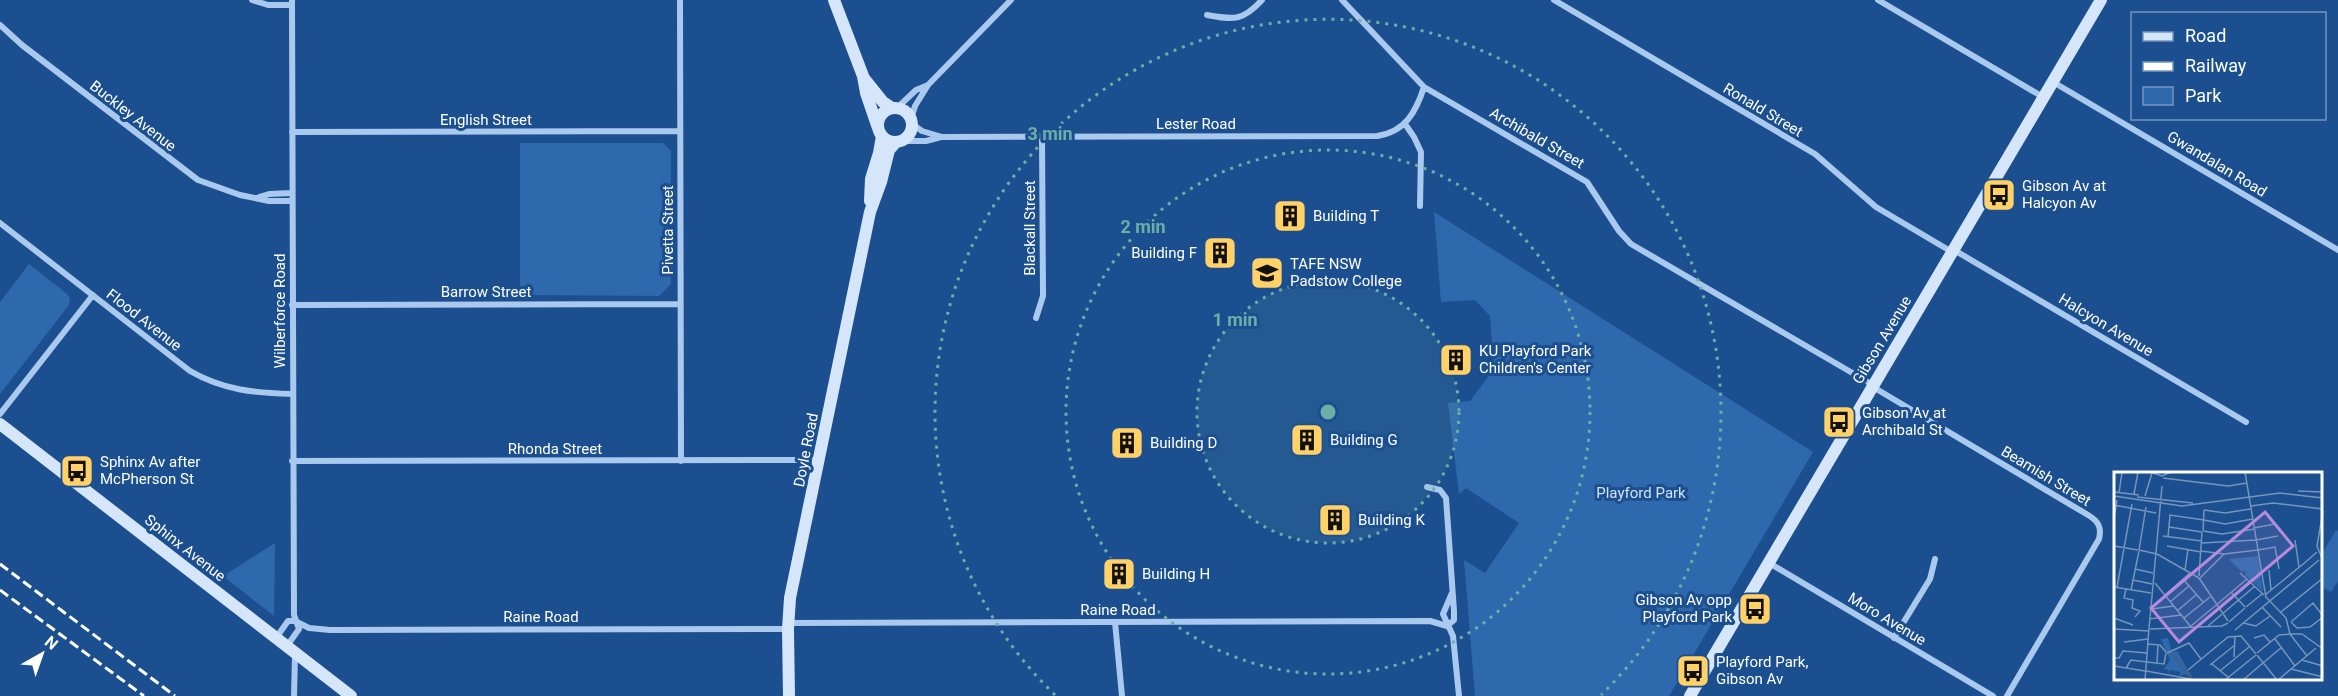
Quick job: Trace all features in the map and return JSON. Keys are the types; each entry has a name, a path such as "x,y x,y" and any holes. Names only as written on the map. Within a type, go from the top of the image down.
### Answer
{"street":[{"path":"255,0 268,4 292,3"},
{"name":"Pivetta Street","path":"680,0 681,461"},
{"path":"834,0 863,76 866,93 880,132 888,141 898,141 909,135 915,106 928,85 1011,0"},
{"path":"1207,15 1225,18 1241,17 1262,0"},
{"name":"Archibald Street","path":"1341,0 1424,87 1583,179 1594,190 1623,236 1636,248 1873,386"},
{"name":"Ronald Street","path":"1554,0 1815,154 1876,207 1953,251"},
{"path":"1878,0 2043,98"},
{"name":"Gibson Avenue","path":"1690,696 2101,0"},
{"name":"Wilberforce Road","path":"292,3 292,461 294,615 299,631 291,650 294,696"},
{"name":"Buckley Avenue","path":"0,25 2,31 198,180 226,192 259,197 269,201 292,201"},
{"path":"863,76 883,102 905,111 911,121"},
{"name":"Gwandalan Road","path":"2053,82 2338,250"},
{"path":"880,132 880,115 895,108 916,90 928,85"},
{"path":"1420,206 1421,152 1405,124 1417,108 1424,87"},
{"name":"Lester Road","path":"911,121 922,131 942,137"},
{"name":"Lester Road","path":"898,141 926,141 942,137 1370,136 1390,133 1405,124"},
{"name":"English Street","path":"292,132 680,131"},
{"name":"Doyle Road","path":"870,212 871,179 880,148 880,132"},
{"name":"Blackall Street","path":"1036,318 1043,296 1042,137"},
{"name":"Doyle Road","path":"789,696 790,598 870,212 890,150 898,141"},
{"name":"Buckley Avenue","path":"259,197 269,194 292,194"},
{"name":"Flood Avenue","path":"0,223 179,363 202,378 241,391 292,394"},
{"name":"Halcyon Avenue","path":"1953,251 2246,422"},
{"path":"0,414 93,295"},
{"name":"Barrow Street","path":"292,305 680,304"},
{"name":"Beamish Street","path":"1873,386 2088,515 2101,529 2099,539 2007,696"},
{"name":"Sphinx Avenue","path":"0,424 351,696"},
{"name":"Rhonda Street","path":"292,461 819,460"},
{"path":"1427,487 1440,490 1446,498 1454,620 1447,626"},
{"path":"1894,638 1930,579 1935,559"},
{"name":"Moro Avenue","path":"1768,563 1993,696"},
{"path":"1453,592 1443,614 1453,636 1459,696"},
{"path":"276,638 288,621 296,621"},
{"name":"Raine Road","path":"296,621 309,628 330,630 1115,622 1430,621 1447,626"},
{"path":"1115,622 1122,696"}],"green space":[{"path":"520,143 663,143 671,151 671,284 659,296 520,295"},
{"name":"Playford Park","path":"1434,212 1813,452 1669,696 1475,696 1464,560 1485,573 1519,523 1466,488 1459,494 1448,403 1470,401 1494,369 1490,316 1475,300 1441,302"},
{"path":"29,264 66,293 70,298 69,305 0,394 0,302"},
{"path":"2336,530 2338,531 2338,581 2331,592 2323,588 2323,552"},
{"path":"275,543 274,616 223,576"}],"railway":[{"path":"0,564 175,696"},
{"path":"0,590 144,696"}],"place":[{"name":"Gibson Av at Halcyon Av","path":"1999,195"},
{"name":"Building T","path":"1290,216"},
{"name":"Building F","path":"1220,253"},
{"name":"TAFE NSW Padstow College","path":"1267,273"},
{"name":"KU Playford Park Children's Center","path":"1456,360"},
{"name":"Gibson Av at Archibald St","path":"1839,422"},
{"name":"Building G","path":"1307,440"},
{"name":"Building D","path":"1127,443"},
{"name":"Sphinx Av after McPherson St","path":"77,471"},
{"name":"Building K","path":"1335,520"},
{"name":"Building H","path":"1119,574"},
{"name":"Gibson Av opp Playford Park","path":"1755,609"},
{"name":"Playford Park, Gibson Av","path":"1693,671"}]}
